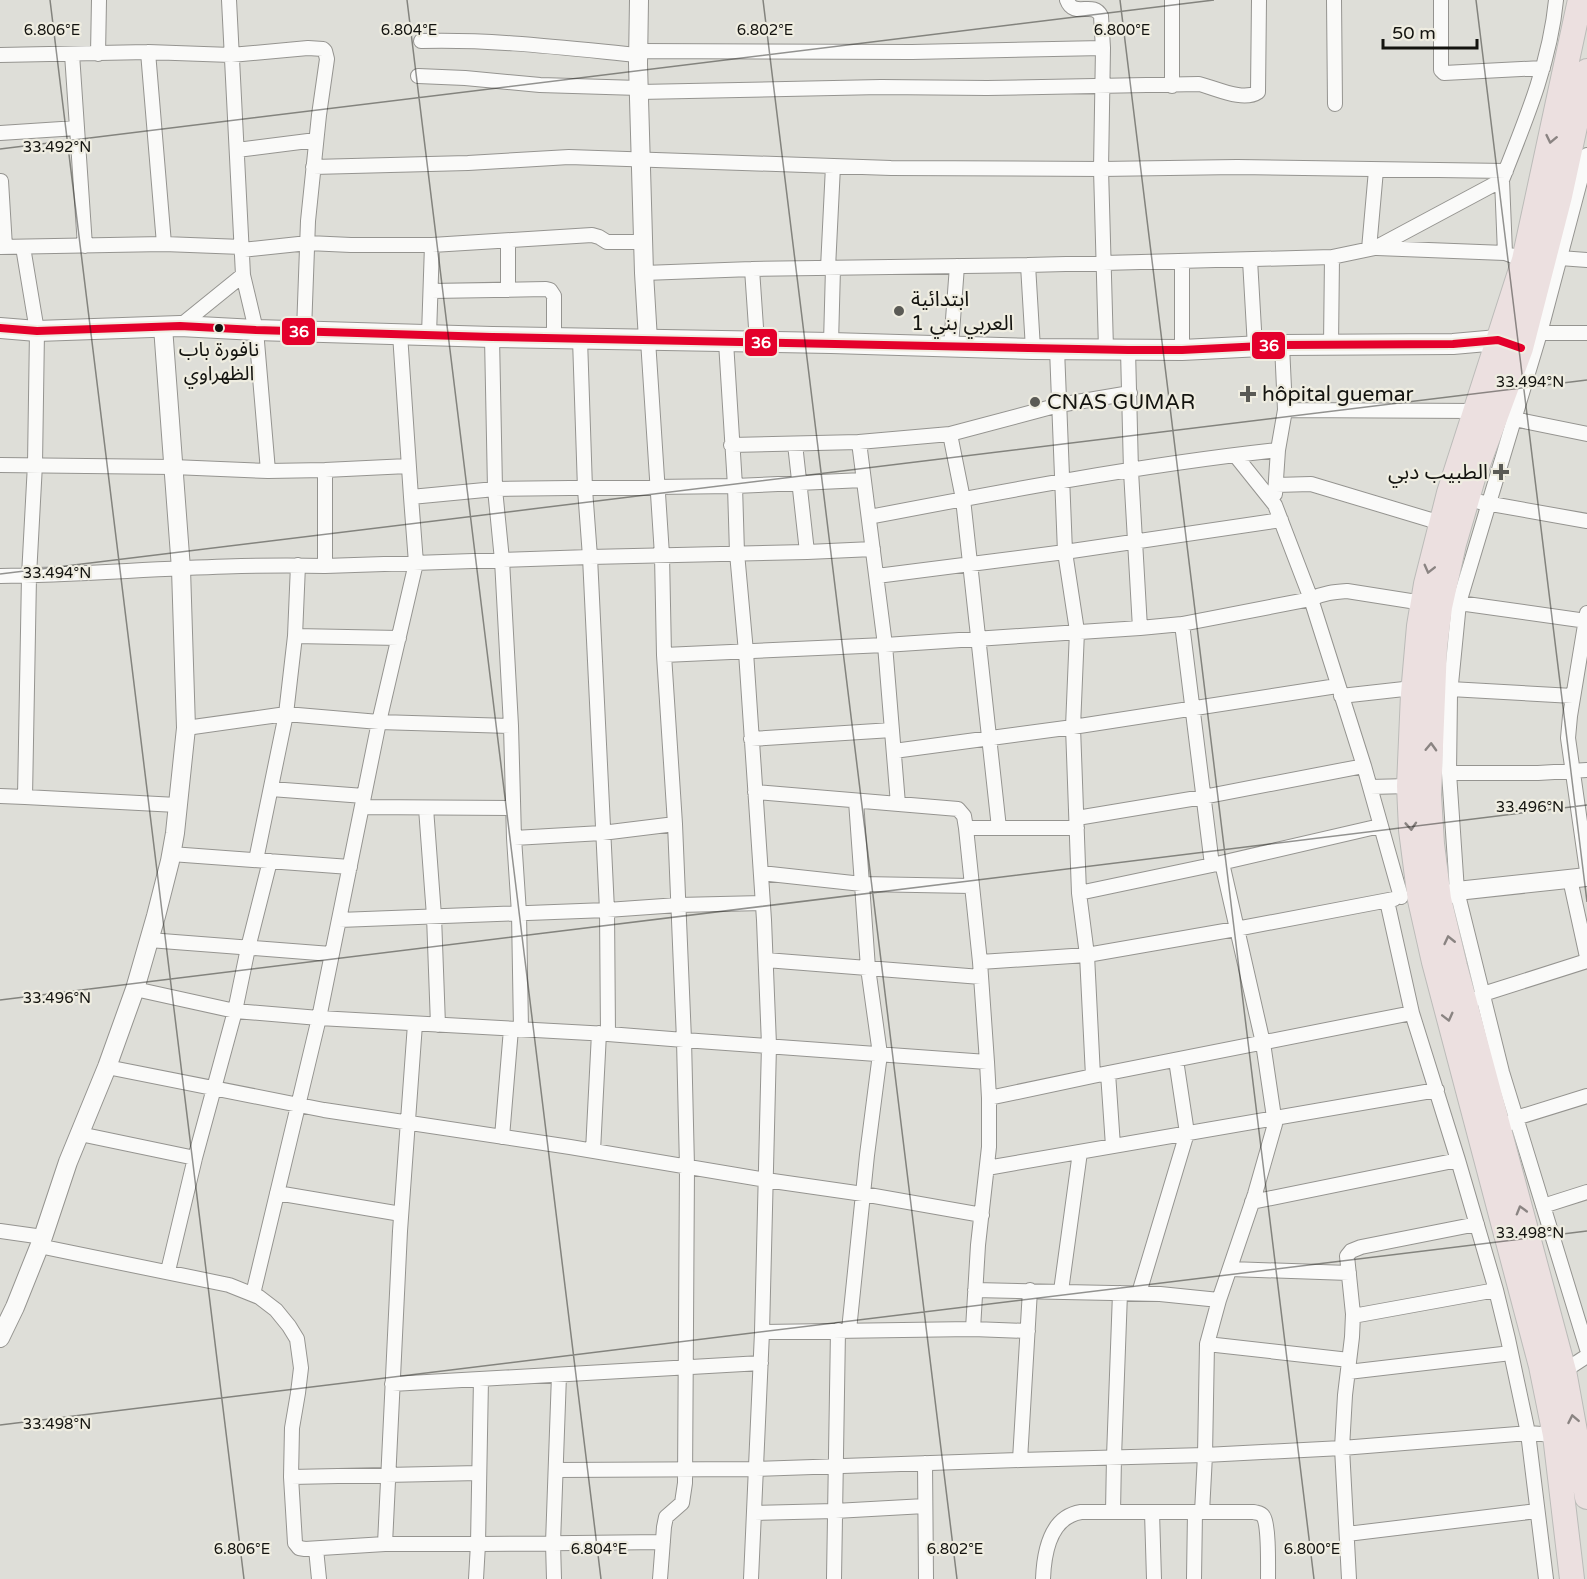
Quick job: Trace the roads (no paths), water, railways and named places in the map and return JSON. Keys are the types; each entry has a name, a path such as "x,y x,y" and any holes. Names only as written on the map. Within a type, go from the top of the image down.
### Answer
{"highway":[{"path":"1576,1573 1555,1435 1541,1366 1434,962 1429,897 1432,844 1429,795 1435,647 1440,604 1426,584 1449,493 1475,411 1501,369 1521,348 1533,259 1579,86 1580,0"},
{"path":"1533,259 1498,340 1501,369 1473,476 1478,501 1454,544 1440,604 1413,688 1409,786 1411,830 1429,897 1474,1000 1508,1125 1543,1289 1564,1371 1587,1497"}],"main road":[{"path":"0,328 37,331 172,326 554,339 1128,350 1282,345 1453,344 1498,340 1521,348"},
{"path":"1453,344 1501,369"}],"street":[{"path":"98,54 99,0"},
{"path":"229,0 243,275 256,330 268,471"},
{"path":"639,0 638,53 644,273 662,555 664,655 675,824 687,1167 684,1497 680,1506 666,1517 660,1579"},
{"path":"1067,0 1074,8 1092,9 1099,12 1101,22 1103,48 1101,169 1106,349"},
{"path":"1172,0 1172,86"},
{"path":"418,76 639,90 1199,84 1236,95 1257,93 1259,0"},
{"path":"1334,0 1335,104"},
{"path":"1441,0 1441,70 1444,73 1543,68"},
{"path":"644,273 1250,260 1332,257 1372,248 1504,176 1533,102 1543,68 1556,0"},
{"path":"421,41 464,40 638,53 912,52 1103,48"},
{"path":"0,55 148,52 231,55 308,48 323,49 327,59 313,167 304,331"},
{"path":"148,52 164,244"},
{"path":"72,54 85,246"},
{"path":"0,133 77,128"},
{"path":"237,150 316,140"},
{"path":"1533,259 1587,155"},
{"path":"313,167 468,164 569,157 833,166 1000,169 1237,167 1504,176"},
{"path":"831,343 833,166"},
{"path":"1372,248 1376,170"},
{"path":"1504,176 1533,259 1540,333 1514,419 1478,501 1587,521"},
{"path":"1,181 3,247 164,244 242,249 308,243 432,245 592,235 607,242 643,242"},
{"path":"508,241 508,290"},
{"path":"429,335 432,245"},
{"path":"23,247 37,331 35,464 29,576 26,797"},
{"path":"1372,248 1533,259 1587,260"},
{"path":"1332,257 1332,345"},
{"path":"1250,260 1254,347"},
{"path":"1182,262 1182,350"},
{"path":"1029,265 1033,349"},
{"path":"951,346 957,266"},
{"path":"752,269 757,342"},
{"path":"0,1338 41,1241 135,989 171,854 186,728 180,569 173,467 172,326 243,275"},
{"path":"431,291 546,289 554,296 554,339"},
{"path":"1540,333 1587,333"},
{"path":"253,1294 319,1018 379,722 416,563 400,334"},
{"path":"492,337 495,489 502,560 519,913 516,1029 502,1137"},
{"path":"580,339 585,489 607,909 604,1034 593,1150"},
{"path":"726,342 737,553 763,903 769,1045 761,1363 751,1579"},
{"path":"1275,505 1278,450 1285,410 1282,345"},
{"path":"1057,349 1065,552 1077,631 1073,727 1079,893 1087,955 1093,1076"},
{"path":"1128,350 1131,471 1140,628"},
{"path":"731,445 859,442 950,434 1059,405 1130,393"},
{"path":"1285,410 1475,411"},
{"path":"1514,419 1587,434"},
{"path":"950,434 963,499 999,828"},
{"path":"859,442 885,645 898,804"},
{"path":"795,444 807,552"},
{"path":"868,517 1061,482 1278,450"},
{"path":"1235,455 1275,505 1311,599 1364,765 1380,826 1429,897"},
{"path":"0,465 173,467 268,471 408,466"},
{"path":"325,470 325,566"},
{"path":"411,497 495,489 735,486 863,480"},
{"path":"1276,485 1311,484 1441,523"},
{"path":"877,576 1065,552 1281,520"},
{"path":"0,576 873,549"},
{"path":"168,1271 195,1158 235,1011 248,948 263,861 271,789 286,714 295,636 298,565"},
{"path":"664,655 885,645 1140,628 1182,624 1311,599 1322,594 1347,591 1440,604 1587,618 1568,738 1580,771 1587,871"},
{"path":"1429,897 1449,774 1450,689 1440,604"},
{"path":"1182,624 1203,797 1217,864 1236,929 1263,1043 1275,1118 1252,1202 1219,1300 1207,1344 1205,1455 1194,1579"},
{"path":"295,636 399,638"},
{"path":"894,751 1073,727 1192,708 1339,691 1413,688"},
{"path":"1450,689 1573,696"},
{"path":"186,728 286,714 379,722 511,726"},
{"path":"751,739 892,730"},
{"path":"966,828 1077,823 1364,765"},
{"path":"1449,774 1580,771"},
{"path":"1370,787 1409,786"},
{"path":"271,789 426,808 513,808"},
{"path":"755,792 958,809 964,816 980,962 990,1130 973,1329"},
{"path":"0,796 177,806"},
{"path":"834,1579 835,1466 844,1330 880,1054 868,968 856,801"},
{"path":"426,808 434,916 438,1025"},
{"path":"514,838 602,833 675,824"},
{"path":"1079,893 1380,826"},
{"path":"171,854 350,867"},
{"path":"761,873 862,884 971,886"},
{"path":"980,962 1087,955 1387,901 1579,878 1587,959 1474,1000"},
{"path":"1387,901 1412,1013 1477,1224 1511,1353 1528,1433 1546,1579"},
{"path":"339,920 763,903"},
{"path":"149,940 331,954"},
{"path":"766,960 981,977"},
{"path":"135,989 235,1011 769,1045 987,1062"},
{"path":"989,1098 1412,1013"},
{"path":"385,1544 401,1214 415,1024"},
{"path":"1139,1293 1187,1133 1176,1060"},
{"path":"106,1067 297,1105 593,1150 982,1215"},
{"path":"1108,1073 1113,1146"},
{"path":"987,1168 1437,1090"},
{"path":"1587,1096 1508,1125 1543,1206 1587,1348"},
{"path":"80,1134 195,1158"},
{"path":"1061,1291 1080,1152"},
{"path":"1252,1202 1458,1160"},
{"path":"1543,1206 1587,1192"},
{"path":"277,1193 401,1214"},
{"path":"1349,1579 1342,1448 1344,1395 1353,1316 1347,1256 1355,1249 1477,1224"},
{"path":"0,1231 229,1285 253,1294 266,1302 282,1317 298,1345 301,1368 292,1428 291,1477 295,1543 302,1549 385,1544 663,1542"},
{"path":"1230,1269 1349,1273"},
{"path":"1543,1289 1564,1275"},
{"path":"975,1290 1139,1293 1219,1300"},
{"path":"1020,1460 1030,1290"},
{"path":"1353,1316 1496,1290"},
{"path":"1113,1512 1120,1293"},
{"path":"762,1332 973,1329 1028,1331"},
{"path":"1207,1344 1348,1366 1511,1353"},
{"path":"1564,1371 1587,1356"},
{"path":"392,1384 761,1363"},
{"path":"554,1579 553,1543 560,1375"},
{"path":"476,1579 481,1379"},
{"path":"556,1470 756,1469 1205,1455 1342,1448 1528,1433 1555,1435"},
{"path":"925,1463 926,1579"},
{"path":"291,1477 479,1473"},
{"path":"754,1513 926,1506"},
{"path":"1347,1534 1538,1511"},
{"path":"1043,1579 1046,1552 1053,1533 1064,1518 1071,1514 1081,1512 1254,1512 1264,1516 1267,1526 1268,1579"},
{"path":"1152,1512 1154,1579"},
{"path":"316,1549 319,1579"}],"place":[{"name":"ابتدائية العربي بني 1","path":"899,311"},
{"name":"نافورة باب الظهراوي","path":"219,328"},
{"name":"hôpital guemar","path":"1248,394"},
{"name":"CNAS GUMAR","path":"1035,402"},
{"name":"الطبيب دبي","path":"1501,472"}]}
